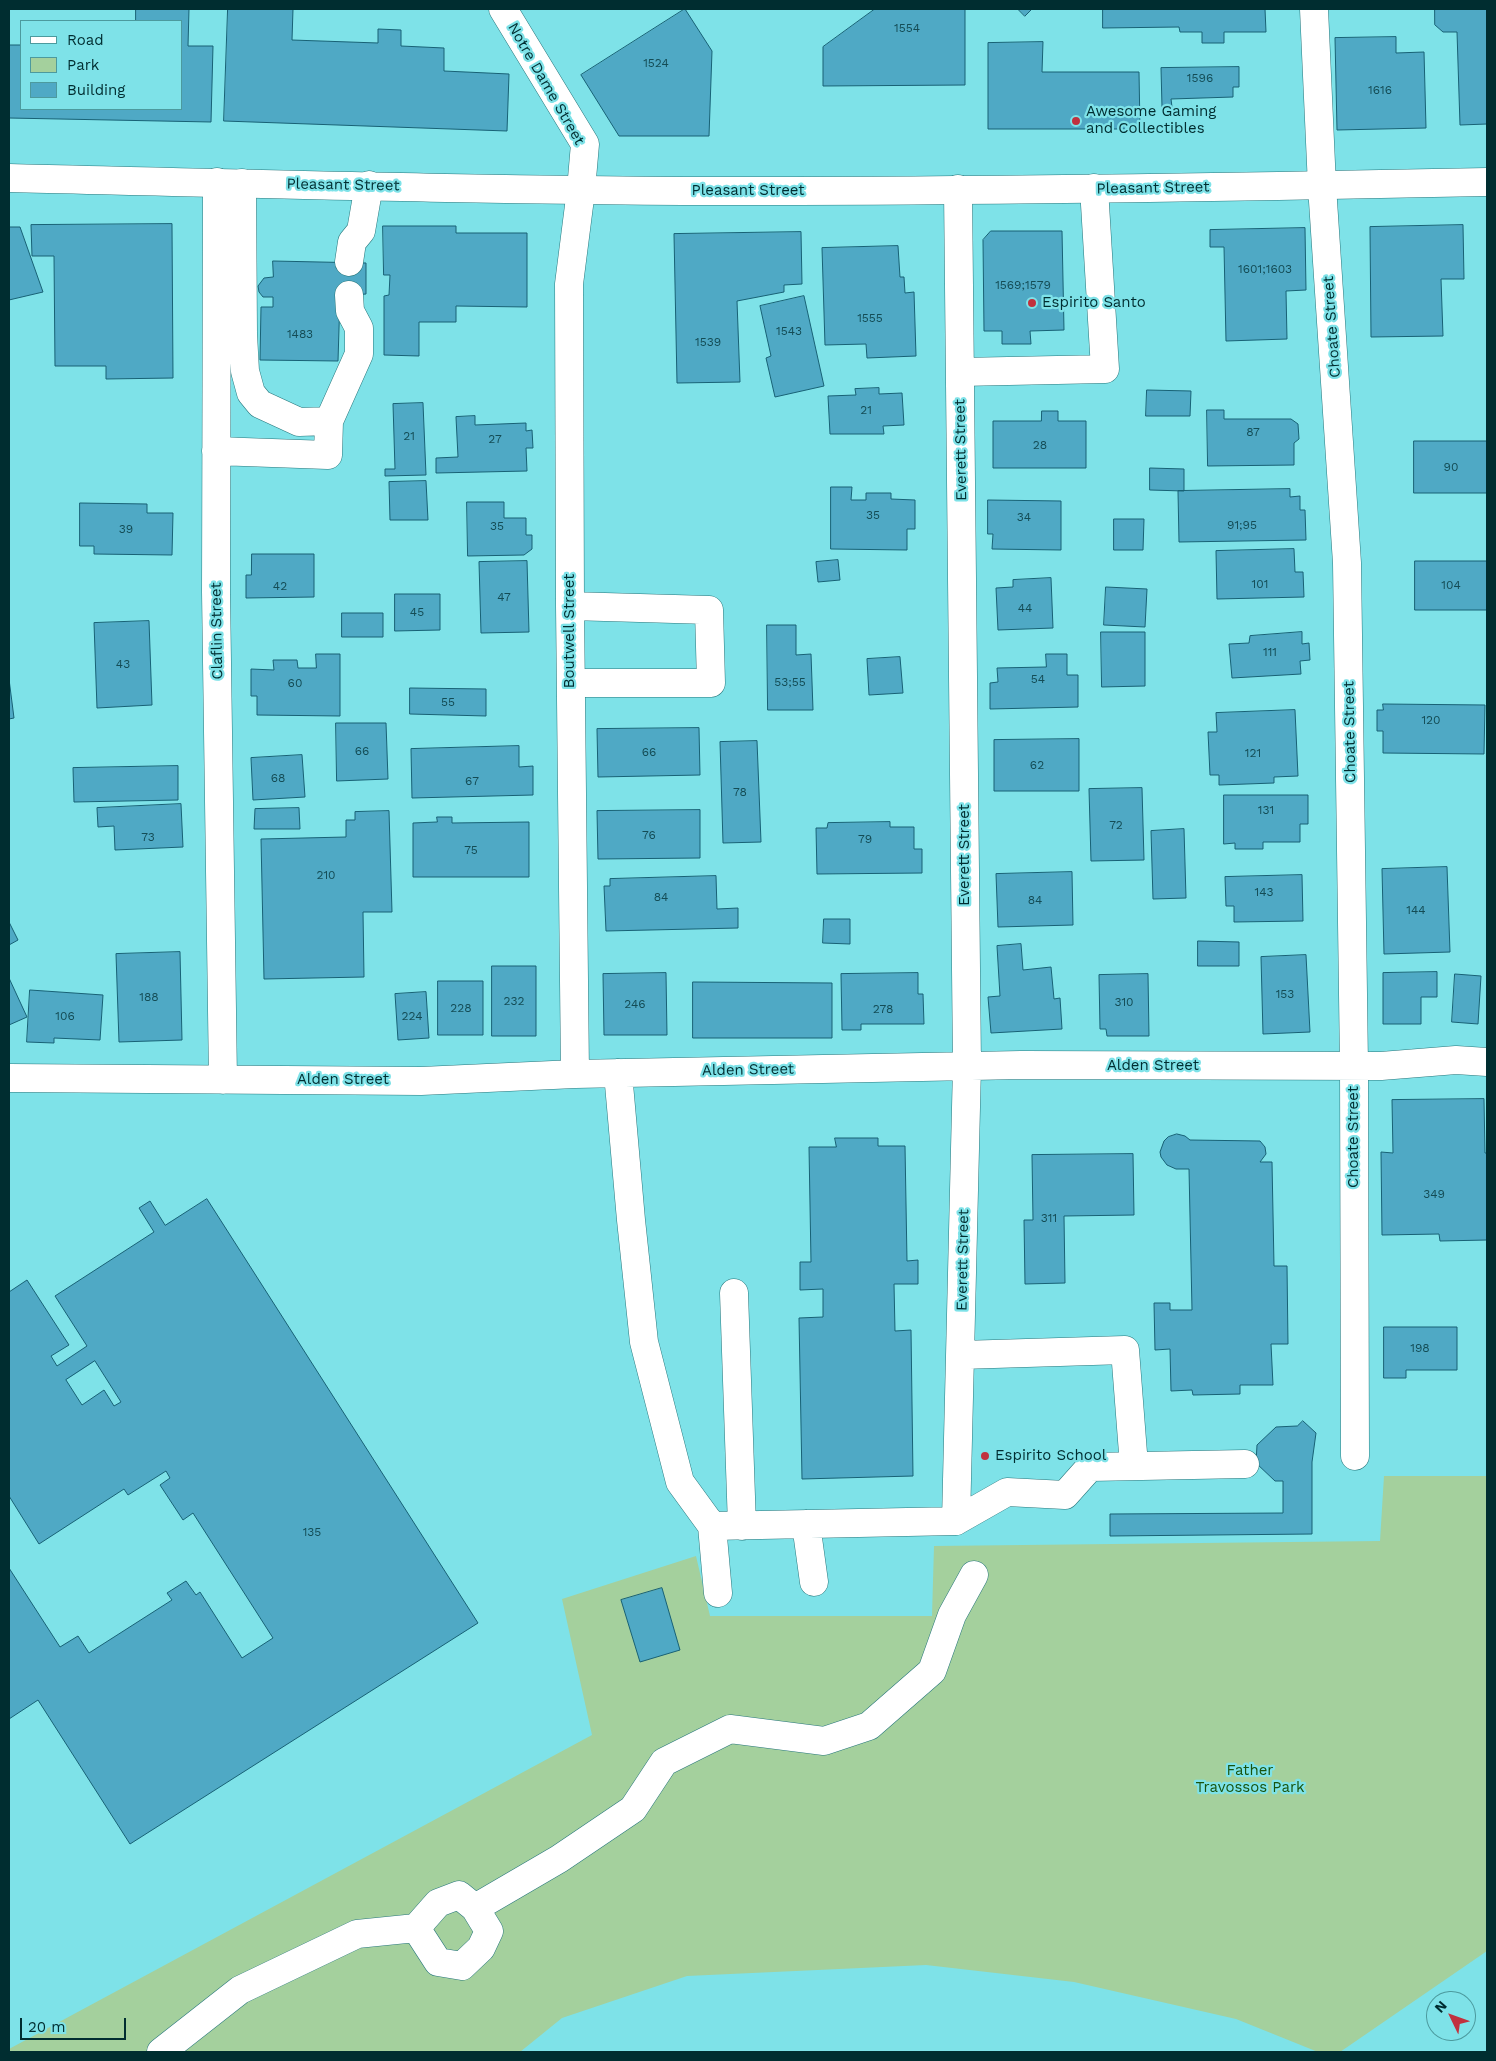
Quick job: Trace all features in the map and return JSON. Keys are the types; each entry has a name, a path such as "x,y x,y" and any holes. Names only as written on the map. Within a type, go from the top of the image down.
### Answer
{"street":[{"name":"Notre Dame Street","path":"503,9 585,144 581,190"},
{"name":"Choate Street","path":"1314,9 1322,186 1347,563 1354,1066 1355,1456"},
{"name":"Pleasant Street","path":"9,178 581,190 770,191 1322,186 1487,182"},
{"path":"229,182 241,264 244,371 251,393 260,404 299,422 330,421"},
{"name":"Claflin Street","path":"224,1080 216,592 216,450 229,182"},
{"path":"350,262 352,242 361,231 369,185"},
{"path":"960,372 1105,369 1094,188"},
{"name":"Boutwell Street","path":"575,1074 569,284 581,190"},
{"name":"Everett Street","path":"956,1521 966,1066 958,190"},
{"path":"216,450 328,455 330,421 358,354 358,328 350,311 349,295"},
{"path":"570,606 709,610 711,683 571,684"},
{"name":"Alden Street","path":"9,1078 420,1081 575,1074 966,1066 1381,1066 1456,1060 1487,1062"},
{"path":"618,1073 644,1342 680,1482 712,1526 718,1593"},
{"path":"734,1293 742,1526"},
{"path":"961,1355 1125,1350 1134,1466"},
{"path":"712,1526 956,1521 1007,1492 1065,1495 1090,1467 1245,1464"},
{"path":"806,1524 814,1582"},
{"path":"475,1908 560,1860 633,1809 664,1762 730,1729 824,1741 869,1726 932,1671 952,1615 974,1575"},
{"path":"161,2052 240,1990 357,1934 416,1928 438,1903 459,1895 475,1908 489,1931 481,1948 462,1966 438,1962 416,1928"}],"green space":[{"name":"Father Travossos Park","path":"1384,1476 1487,1476 1487,1951 1429,1991 1426,1991 1426,1993 1340,2052 1318,2052 1236,2019 1074,1982 926,1965 687,1976 562,2018 520,2052 9,2052 9,2049 592,1735 562,1599 696,1556 710,1616 932,1616 934,1546 1380,1541"}],"building":[{"path":"136,9 189,9 188,46 213,46 211,122 9,118 9,45 20,45 20,110 182,110 182,20 136,20"},
{"path":"228,9 293,9 292,40 378,43 378,29 401,30 401,46 444,48 444,71 509,74 507,131 224,121"},
{"path":"685,9 712,51 709,136 619,136 581,75"},
{"path":"875,9 965,9 965,85 823,86 823,47"},
{"path":"1018,9 1032,9 1025,16"},
{"path":"1103,9 1265,9 1266,32 1224,32 1224,43 1202,43 1202,32 1180,32 1179,27 1103,28"},
{"path":"1435,9 1487,9 1487,124 1460,125 1457,32 1443,32 1435,25"},
{"path":"1396,37 1396,53 1424,52 1426,128 1337,130 1335,38"},
{"path":"1043,42 1042,72 1139,72 1140,129 988,129 988,43"},
{"path":"1239,67 1239,87 1233,87 1233,97 1171,99 1172,107 1162,107 1161,68"},
{"path":"172,224 173,378 106,379 106,366 55,366 54,256 32,256 31,225"},
{"path":"1463,225 1464,279 1441,279 1443,336 1371,337 1370,227"},
{"path":"383,226 456,226 456,233 527,233 527,307 456,306 456,322 419,322 419,356 384,355 384,296 389,295 390,275 384,275"},
{"path":"9,227 20,227 43,292 9,300"},
{"path":"1305,228 1306,290 1286,291 1287,339 1226,341 1224,247 1210,247 1210,230"},
{"path":"991,231 1062,231 1064,330 1030,331 1031,344 1002,344 1002,331 984,331 983,240"},
{"path":"801,232 802,284 784,285 784,292 737,301 740,382 677,383 674,234"},
{"path":"898,246 900,277 904,277 905,293 914,292 916,356 867,358 866,344 825,345 822,248"},
{"path":"273,261 366,263 366,294 340,296 338,361 260,360 261,307 273,307 273,297 263,297 259,292 258,286 264,278 273,277"},
{"path":"804,296 824,386 775,397 766,358 771,356 760,306"},
{"path":"879,388 879,394 902,393 904,425 883,426 884,434 830,434 828,396 856,395 855,389"},
{"path":"1147,390 1191,391 1190,416 1146,416"},
{"path":"423,403 426,475 385,476 385,469 395,469 393,404"},
{"path":"1207,410 1224,410 1224,419 1291,419 1298,424 1299,439 1294,443 1294,465 1208,466"},
{"path":"1042,411 1058,411 1058,421 1086,421 1086,468 993,468 993,421 1041,421"},
{"path":"475,416 475,425 526,423 526,431 532,430 533,448 526,448 527,471 436,473 436,458 458,457 456,417"},
{"path":"1414,441 1487,441 1487,493 1414,493"},
{"path":"1150,468 1184,469 1184,491 1150,490"},
{"path":"426,481 428,520 390,520 389,482"},
{"path":"831,487 852,487 851,500 866,500 866,493 891,493 891,499 915,500 915,529 907,529 907,550 831,549"},
{"path":"1290,489 1290,497 1300,496 1300,510 1305,510 1306,540 1179,542 1178,491"},
{"path":"988,500 1061,501 1061,550 992,549 993,534 988,534"},
{"path":"467,502 504,502 504,518 526,518 526,535 532,535 532,549 524,555 468,556"},
{"path":"80,503 147,504 147,513 173,513 172,555 94,554 94,546 80,546"},
{"path":"1114,519 1144,519 1143,550 1114,550"},
{"path":"1294,549 1295,572 1303,572 1304,597 1217,599 1216,551"},
{"path":"252,554 314,554 314,597 246,598 246,575 251,575"},
{"path":"838,560 840,580 818,582 816,562"},
{"path":"527,561 529,632 481,633 479,562"},
{"path":"1415,561 1487,561 1487,610 1415,610"},
{"path":"1051,578 1053,628 998,630 996,588 1013,587 1013,580"},
{"path":"1106,587 1147,589 1145,627 1104,625"},
{"path":"395,594 440,594 440,630 395,631"},
{"path":"342,613 383,613 383,637 342,637"},
{"path":"149,621 152,705 97,708 94,623"},
{"path":"767,625 796,625 796,655 811,654 813,710 768,710"},
{"path":"1101,632 1145,632 1145,686 1102,687"},
{"path":"1302,632 1302,644 1309,643 1310,660 1300,661 1301,674 1232,678 1229,644 1249,643 1250,636"},
{"path":"316,654 340,654 340,716 257,715 257,696 251,696 251,669 274,670 273,660 297,660 298,668 316,668"},
{"path":"1046,654 1067,654 1067,675 1078,675 1078,707 990,709 990,683 998,682 997,668 1046,667"},
{"path":"900,657 903,693 869,695 867,659"},
{"path":"9,679 14,718 9,719"},
{"path":"410,688 486,689 486,716 410,714"},
{"path":"1383,704 1485,705 1484,754 1383,753 1383,731 1377,731 1377,710 1383,710"},
{"path":"1295,710 1298,776 1274,777 1274,783 1219,785 1219,775 1210,775 1208,732 1217,732 1216,713"},
{"path":"336,723 386,723 388,779 337,781"},
{"path":"699,728 700,775 598,777 597,729"},
{"path":"1079,739 1079,791 994,791 994,740"},
{"path":"757,741 761,842 723,843 720,742"},
{"path":"519,746 519,767 533,766 533,795 412,798 411,749"},
{"path":"302,755 305,797 253,800 251,758"},
{"path":"178,766 178,800 74,802 73,768"},
{"path":"1142,788 1144,860 1091,861 1089,789"},
{"path":"1224,795 1308,795 1308,824 1300,824 1300,842 1263,842 1263,849 1235,849 1235,843 1224,844"},
{"path":"181,804 183,847 115,850 114,826 98,827 97,808"},
{"path":"299,808 300,829 254,829 255,809"},
{"path":"700,810 700,858 598,859 597,811"},
{"path":"389,811 392,912 363,912 364,977 264,979 261,839 346,837 346,820 355,820 355,812"},
{"path":"437,817 452,817 452,823 529,822 529,877 413,877 413,823 437,822"},
{"path":"890,822 890,827 914,827 914,849 922,849 922,873 817,874 816,828 827,828 828,823"},
{"path":"1184,829 1186,898 1153,899 1151,831"},
{"path":"1447,867 1450,952 1384,954 1382,869"},
{"path":"1072,872 1073,925 998,927 996,874"},
{"path":"1302,875 1303,921 1234,922 1234,906 1226,906 1225,877"},
{"path":"716,876 717,909 738,908 738,928 606,931 604,886 610,886 610,879"},
{"path":"824,919 850,919 850,944 823,943"},
{"path":"9,922 18,940 9,945"},
{"path":"1198,941 1239,942 1239,966 1198,966"},
{"path":"1021,944 1023,970 1051,967 1054,999 1060,998 1062,1029 991,1033 988,997 1000,996 997,946"},
{"path":"180,952 182,1040 119,1042 116,954"},
{"path":"1306,955 1310,1032 1263,1034 1261,957"},
{"path":"492,966 536,966 536,1036 492,1036"},
{"path":"1437,972 1437,997 1421,997 1421,1024 1383,1024 1383,973"},
{"path":"666,973 667,1035 604,1035 603,974"},
{"path":"918,973 918,994 923,994 924,1024 861,1024 861,1030 842,1030 841,974"},
{"path":"1148,974 1149,1036 1107,1036 1106,1029 1100,1029 1099,975"},
{"path":"1455,974 1481,976 1478,1024 1452,1022"},
{"path":"9,978 27,1017 9,1025"},
{"path":"438,981 483,981 483,1035 438,1035"},
{"path":"693,982 832,983 832,1038 693,1038"},
{"path":"30,990 103,995 100,1040 54,1038 54,1043 27,1042"},
{"path":"426,992 429,1038 398,1040 395,994"},
{"path":"1484,1099 1485,1153 1487,1153 1487,1240 1440,1241 1439,1234 1382,1235 1381,1152 1393,1153 1392,1100"},
{"path":"1177,1134 1185,1136 1190,1140 1260,1141 1265,1147 1266,1154 1260,1162 1272,1162 1274,1266 1287,1266 1288,1344 1271,1344 1273,1385 1240,1385 1240,1394 1193,1395 1192,1390 1171,1391 1170,1349 1155,1350 1154,1303 1170,1303 1170,1310 1192,1310 1189,1169 1176,1169 1167,1165 1160,1152 1164,1141 1168,1137"},
{"path":"835,1138 878,1138 878,1146 905,1146 907,1261 918,1260 918,1284 894,1284 895,1331 911,1330 913,1476 802,1479 799,1318 823,1317 823,1289 800,1290 800,1262 811,1262 809,1147 836,1147"},
{"path":"1133,1154 1134,1215 1064,1216 1065,1283 1025,1284 1024,1220 1033,1220 1032,1155"},
{"path":"207,1199 478,1623 130,1844 38,1700 9,1719 9,1568 60,1647 78,1636 89,1653 172,1600 167,1593 186,1581 196,1595 200,1592 242,1658 273,1638 193,1513 183,1520 160,1485 170,1478 166,1471 128,1495 124,1489 39,1544 9,1496 9,1292 27,1280 69,1345 51,1356 57,1366 87,1346 55,1296 154,1232 139,1208 150,1201 165,1225","holes":["95,1361 121,1402 114,1406 104,1390 82,1405 66,1380"]},
{"path":"1384,1327 1457,1327 1457,1370 1406,1370 1406,1378 1384,1378"},
{"path":"1303,1421 1316,1433 1312,1462 1312,1534 1110,1536 1110,1514 1283,1513 1283,1481 1275,1481 1256,1463 1257,1445 1276,1427 1297,1426"},
{"path":"662,1588 680,1650 640,1662 621,1600"}],"place":[{"name":"Awesome Gaming and Collectibles","path":"1076,121"},
{"name":"Espirito Santo","path":"1032,303"},
{"name":"Espirito School","path":"985,1456"}]}
